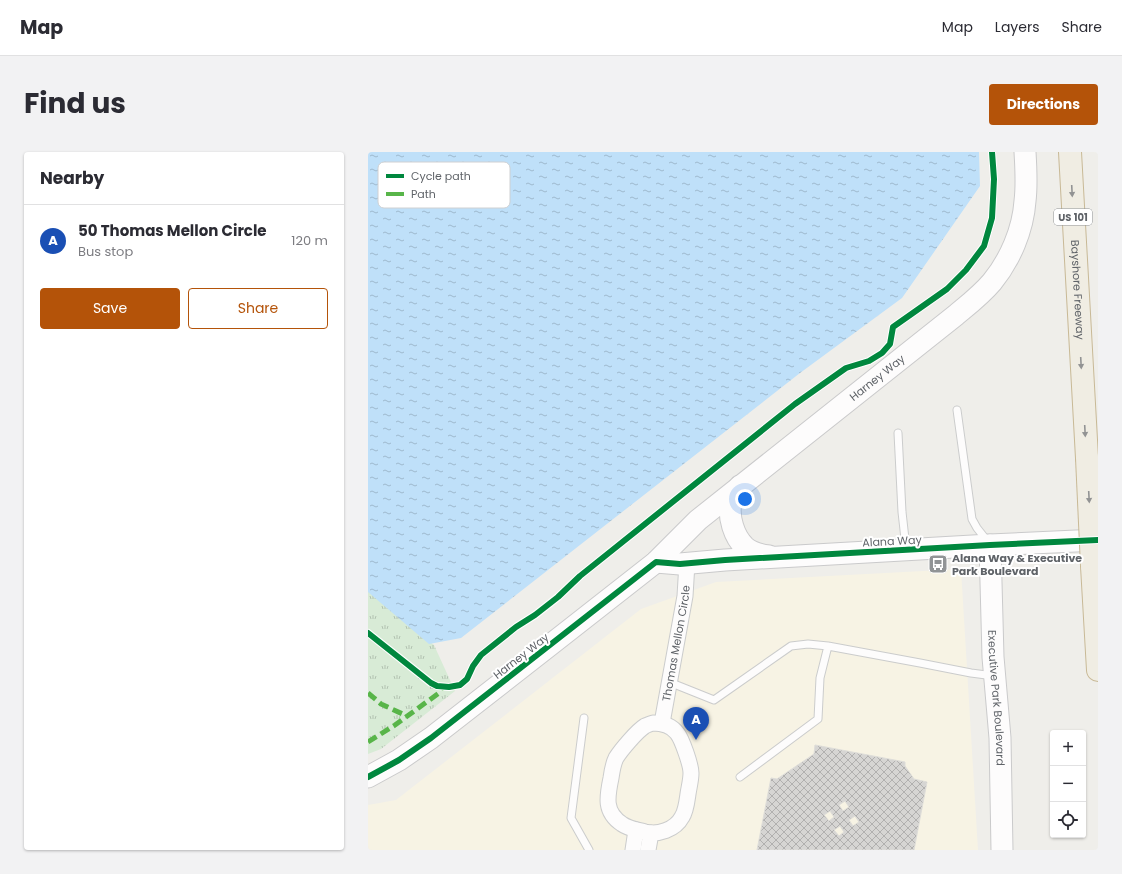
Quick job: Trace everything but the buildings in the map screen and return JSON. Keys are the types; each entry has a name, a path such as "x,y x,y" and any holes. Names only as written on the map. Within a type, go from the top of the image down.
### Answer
{"highway":[{"name":"Bayshore Freeway","path":"1070,152 1098,670"}],"street":[{"name":"Harney Way","path":"368,777 399,760 431,738 656,562 698,520 740,485 977,297 991,283 1004,266 1021,224 1026,202 1025,152"},
{"path":"740,485 731,502 730,516 736,534 745,546 752,551 763,555 777,557"},
{"path":"656,562 687,564 687,546 689,536 693,526 698,520"},
{"name":"Alana Way","path":"687,564 777,557 1098,540"},
{"name":"Executive Park Boulevard","path":"990,545 994,676 1000,738 1002,850"},
{"name":"Thomas Mellon Circle","path":"662,723 685,596 687,564"},
{"path":"653,723 662,723 670,726 677,732 690,767 691,774 683,817 670,829 651,833 636,830 616,820 611,813 608,804 608,794 614,764 621,752 645,726 653,723"},
{"path":"633,850 636,830"},
{"path":"648,850 651,833"}],"lane":[{"path":"957,410 972,519 990,545"},
{"path":"898,433 902,512 906,550"},
{"path":"669,682 714,700 791,646 808,644 828,646 994,676"},
{"path":"740,777 818,719 820,678 828,646"},
{"path":"584,718 570,818 589,850"}],"path":[{"path":"368,633 434,684"}],"shaded area":[{"path":"961,569 978,850 368,850 368,805 396,800 641,609 716,582"}],"green space":[{"path":"368,590 434,645 455,691 381,749 368,754"}],"water":[{"path":"368,152 979,152 980,186 902,298 800,373 461,638 429,644 368,592"}],"marked path":[{"path":"368,742 395,725 439,693 443,686"},
{"path":"368,693 381,704 407,716"}],"cycle path":[{"path":"368,633 431,683 437,686 449,687 460,685 467,679 473,666 481,655 516,627 535,615 558,597 580,576 795,404 846,368 869,361 882,353 890,344 893,327 947,289 966,270 984,246 992,218 994,179 992,152"},
{"path":"368,777 399,760 431,738 656,562 680,564 725,560 1098,540"}],"place":[{"name":"Alana Way & Executive Park Boulevard","path":"938,564"},
{"name":"50 Thomas Mellon Circle","path":"696,740"}]}
